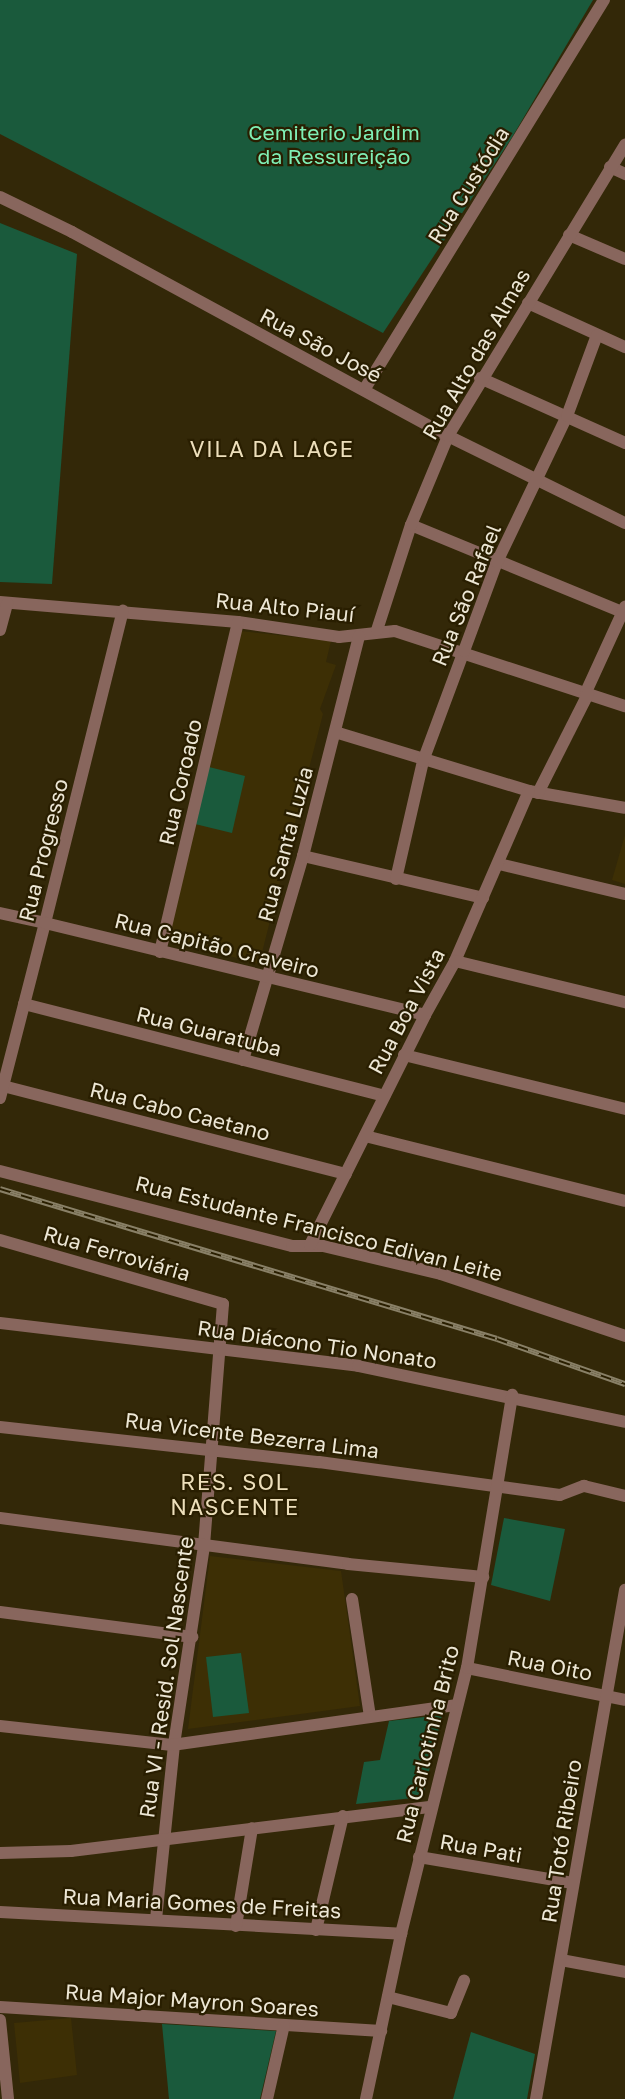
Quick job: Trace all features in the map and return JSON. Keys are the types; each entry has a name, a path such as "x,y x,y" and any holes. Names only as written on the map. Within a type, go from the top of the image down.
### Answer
{"street":[{"name":"Rua Custódia","path":"364,390 604,0"},
{"name":"Rua Alto das Almas","path":"377,630 411,525 448,436 480,378 625,145"},
{"path":"610,167 625,174"},
{"name":"Rua São José","path":"0,198 448,436 625,523"},
{"path":"569,236 625,259"},
{"path":"528,303 625,347"},
{"name":"Rua São Rafael","path":"396,879 423,761 497,562 567,416 597,335"},
{"path":"480,378 625,443"},
{"path":"411,525 497,562 624,611"},
{"path":"0,630 3,603"},
{"name":"Rua Alto Piauí","path":"3,603 123,611 359,636 377,630 395,631 464,651 625,706"},
{"name":"Rua Progresso","path":"2,1092 123,611"},
{"name":"Rua Boa Vista","path":"310,1245 404,1055 455,961 483,897 534,792 587,693 624,611"},
{"name":"Rua Coroado","path":"160,952 238,622"},
{"name":"Rua Santa Luzia","path":"243,1060 270,977 359,636"},
{"path":"335,732 423,761 534,792 625,808"},
{"path":"303,856 483,897"},
{"path":"499,864 625,894"},
{"name":"Rua Capitão Craveiro","path":"0,913 425,1015"},
{"path":"455,961 625,1002"},
{"name":"Rua Guaratuba","path":"24,1004 384,1096"},
{"path":"404,1055 625,1109"},
{"name":"Rua Cabo Caetano","path":"2,1092 346,1174"},
{"path":"365,1136 625,1201"},
{"name":"Rua Estudante Francisco Edivan Leite","path":"0,1171 292,1246 302,1248 310,1245 441,1274 625,1336"},
{"name":"Rua Ferroviária","path":"0,1240 223,1304"},
{"name":"Rua VI - Resid. Sol Nascente","path":"156,1920 175,1744 204,1546 223,1304"},
{"name":"Rua Diácono Tio Nonato","path":"0,1323 358,1366 512,1395 625,1422"},
{"name":"Rua Carlotinha Brito","path":"366,2099 419,1857 467,1668 499,1485 512,1395"},
{"name":"Rua Vicente Bezerra Lima","path":"0,1427 211,1449 499,1485 560,1495 584,1485 625,1496"},
{"path":"0,1518 204,1546 483,1577"},
{"name":"Rua Totó Ribeiro","path":"536,2099 625,1590"},
{"path":"352,1599 370,1717"},
{"path":"0,1612 192,1637"},
{"name":"Rua Oito","path":"467,1668 625,1700"},
{"path":"0,1726 175,1744 457,1705"},
{"path":"0,1853 71,1851 252,1827 431,1807"},
{"path":"316,1930 344,1816"},
{"path":"236,1926 252,1827"},
{"name":"Rua Pati","path":"419,1857 573,1883"},
{"name":"Rua Maria Gomes de Freitas","path":"0,1912 401,1934"},
{"path":"561,1960 625,1972"},
{"path":"388,1997 451,2013 464,1980"},
{"name":"Rua Major Mayron Soares","path":"0,2007 381,2031"},
{"path":"0,2020 8,2099"},
{"path":"267,2099 284,2025"}],"shaded area":[{"path":"241,631 331,641 326,662 336,665 320,709 323,714 259,964 168,939"},
{"path":"625,835 625,884 612,880"},
{"path":"210,1556 341,1571 360,1706 188,1729"},
{"path":"71,2018 77,2075 20,2083 14,2023"}],"green space":[{"name":"Cemiterio Jardim da Ressureição","path":"0,0 593,0 511,139 383,333 0,134"},
{"path":"0,223 77,254 52,584 0,582"},
{"path":"209,767 245,776 232,833 195,824"},
{"path":"504,1518 565,1529 550,1601 491,1585"},
{"path":"241,1653 249,1713 213,1717 206,1657"},
{"path":"442,1715 423,1797 356,1804 364,1762 380,1760 389,1721"},
{"path":"162,2024 276,2031 260,2099 169,2099"},
{"path":"471,2032 535,2054 527,2099 453,2099"}],"railway":[{"path":"0,1189 497,1339 625,1384"}],"district":[{"name":"VILA DA LAGE","path":"272,449"},
{"name":"RES. SOL NASCENTE","path":"235,1494"}]}
